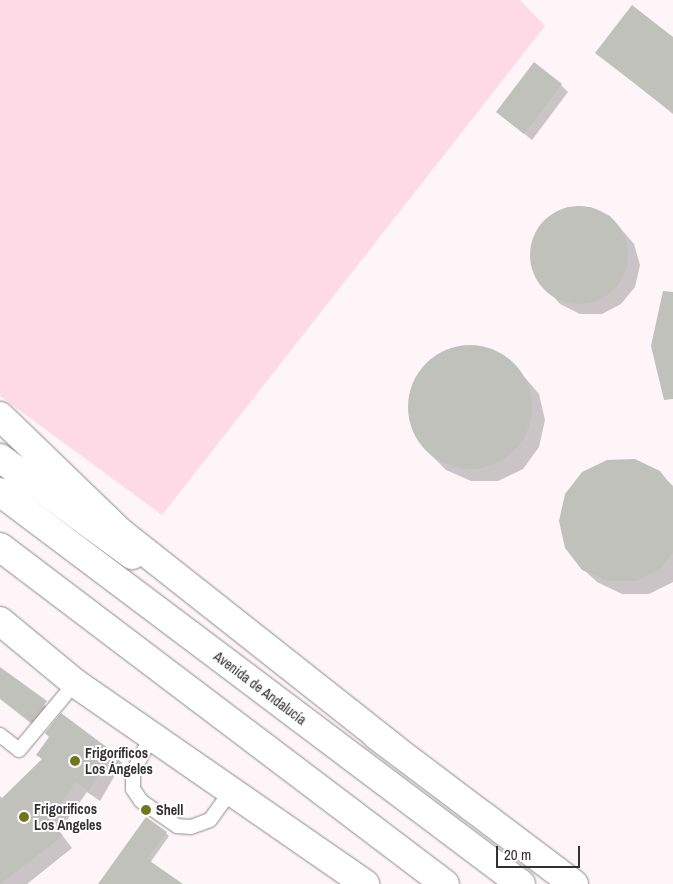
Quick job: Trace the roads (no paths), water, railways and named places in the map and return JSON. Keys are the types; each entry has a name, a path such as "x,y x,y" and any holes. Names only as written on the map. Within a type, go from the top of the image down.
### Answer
{"main road":[{"path":"0,416 120,532 395,749"},
{"path":"0,458 395,749 574,884"},
{"name":"Avenida de Andalucía","path":"0,492 521,884"},
{"path":"0,547 445,884"},
{"path":"0,621 75,682 365,884"}],"lane":[{"path":"0,735 19,750 75,682"},
{"path":"152,736 133,772 133,789 148,806 177,826 192,827 210,820 231,791"}],"place":[{"name":"Frigoríficos Los Ángeles","path":"75,761"},
{"name":"Shell","path":"146,810"},
{"name":"Frigorificos Los Angeles","path":"24,817"}]}
